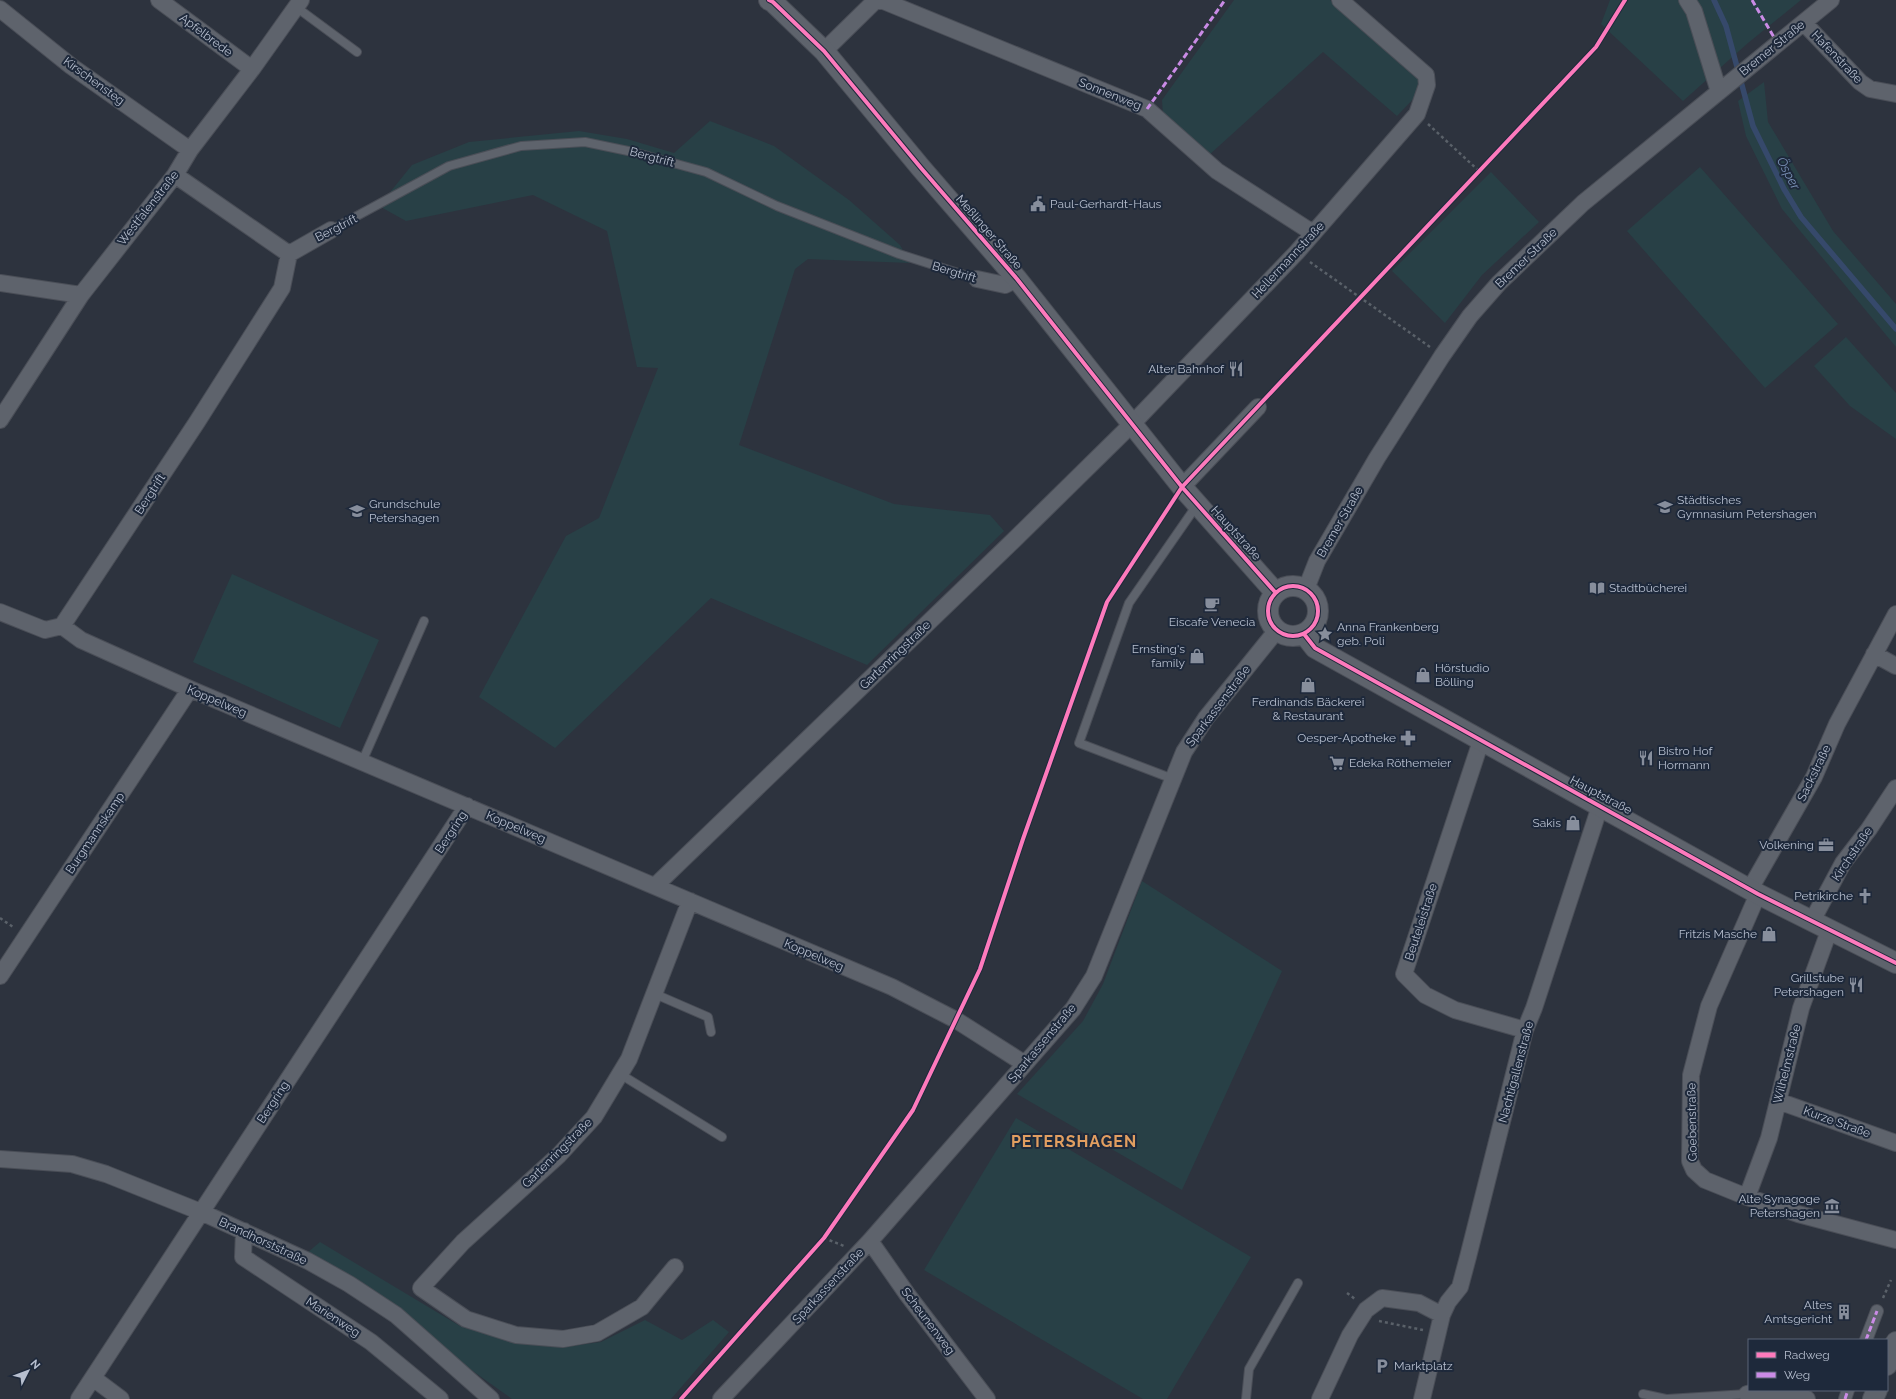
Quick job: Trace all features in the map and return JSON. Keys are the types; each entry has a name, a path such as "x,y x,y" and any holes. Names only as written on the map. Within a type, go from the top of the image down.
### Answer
{"street":[{"name":"Apfelbrede","path":"159,0 252,69"},
{"name":"Meßlinger Straße","path":"769,0 773,2 824,51 920,168 1017,279 1182,487"},
{"path":"824,51 876,0"},
{"name":"Sonnenweg","path":"881,0 1147,109 1217,171 1313,233"},
{"name":"Hellermannstraße","path":"1132,423 1297,252 1418,114 1427,86 1426,75 1340,0"},
{"path":"1687,0 1694,11 1723,89"},
{"name":"Bremer Straße","path":"1306,589 1318,561 1373,465 1442,356 1470,316 1499,283 1583,203 1831,0"},
{"name":"Westfalenstraße","path":"0,420 81,295 176,175 190,150 252,69 298,4"},
{"name":"Kirschensteg","path":"0,9 71,66 190,150"},
{"name":"Hafenstraße","path":"1804,23 1860,82 1870,89 1896,94"},
{"path":"176,175 289,254"},
{"name":"Bergtrift","path":"62,626 197,422 282,288 289,254 331,230"},
{"name":"Bergtrift","path":"977,279 1005,285 1017,279"},
{"path":"0,283 81,295"},
{"path":"1182,487 1258,407"},
{"name":"Gartenringstraße","path":"655,886 1015,539 1132,423"},
{"name":"Hauptstraße","path":"1182,487 1276,592"},
{"path":"1296,586 1306,589 1314,597 1318,607 1317,617 1313,627 1304,634 1287,636 1277,630 1268,618 1267,609 1270,600 1276,592 1285,587 1296,586"},
{"path":"0,612 45,630 62,626"},
{"name":"Sackstraße","path":"1754,892 1814,777 1837,724 1896,614"},
{"name":"Koppelweg","path":"62,626 81,640 190,689 892,987 956,1020 1025,1064"},
{"name":"Sparkassenstraße","path":"721,1399 870,1241 1073,1009 1094,976 1184,752 1206,718 1277,630"},
{"name":"Hauptstraße","path":"1304,634 1315,648 1481,741 1754,892 1829,931 1896,963"},
{"path":"1874,654 1896,666"},
{"name":"Burgmannskamp","path":"0,976 190,689"},
{"name":"Beuteleistraße","path":"1481,741 1404,974 1425,995 1454,1010 1525,1030"},
{"name":"Kirchstraße","path":"1812,921 1844,863 1896,788"},
{"name":"Bergring","path":"79,1399 467,806"},
{"name":"Nachtigallenstraße","path":"1422,1399 1441,1319 1448,1302 1460,1287 1525,1030 1534,1008 1600,806"},
{"name":"Goebenstraße","path":"1754,892 1709,1006 1691,1075 1690,1161 1694,1170 1705,1180 1748,1197 1798,1214 1896,1240"},
{"name":"Gartenringstraße","path":"675,1267 642,1307 597,1333 563,1339 516,1335 466,1319 421,1288 463,1242 559,1155 594,1118 629,1059 690,901"},
{"name":"Wilhelmstraße","path":"1748,1197 1769,1138 1801,1008 1829,931"},
{"name":"Kurze Straße","path":"1778,1101 1896,1143"},
{"name":"Brandhorststraße","path":"0,1159 72,1164 106,1174 202,1212 244,1231 329,1273 396,1315 491,1399"},
{"name":"Marienweg","path":"244,1231 243,1257 371,1342 440,1399"},
{"name":"Scheunenweg","path":"870,1241 907,1294 987,1399"},
{"path":"1320,1399 1350,1335 1366,1310 1382,1298 1419,1303 1441,1319"},
{"path":"1866,1339 1877,1311"},
{"path":"1888,1362 1896,1342"},
{"path":"93,1378 121,1399"},
{"path":"1747,1394 1761,1392 1807,1399"}],"lane":[{"path":"298,4 356,52"},
{"name":"Bergtrift","path":"331,230 449,166 521,146 585,142 633,152 706,172 777,206 899,254 977,279"},
{"path":"1173,779 1079,744 1129,603 1197,504"},
{"path":"362,762 424,621"},
{"path":"655,994 708,1017 711,1032"},
{"path":"620,1074 722,1137"},
{"path":"1246,1399 1249,1369 1298,1283"},
{"path":"1643,1394 1667,1399 1747,1394"}],"path":[{"path":"1418,114 1479,171"},
{"path":"1297,252 1442,356"},
{"path":"1877,1311 1891,1280"},
{"path":"1347,1293 1375,1320 1421,1330 1441,1319"}],"green space":[{"path":"1234,0 1330,0 1418,78 1418,94 1397,116 1323,52 1209,155 1163,115 1162,100"},
{"path":"1610,0 1801,0 1748,43 1683,101 1601,24"},
{"path":"1764,82 1768,122 1833,231 1896,304 1896,347 1782,209 1746,136 1738,101"},
{"path":"710,121 774,146 849,200 900,245 910,263 808,259 795,269 739,445 894,504 990,515 1004,531 867,665 711,598 555,748 479,697 566,536 599,518 658,368 637,367 607,231 533,195 406,221 379,206 412,165 469,142 579,131 627,139 674,153"},
{"path":"1700,167 1838,324 1765,388 1627,231"},
{"path":"1491,172 1539,222 1482,275 1445,323 1392,271"},
{"path":"1846,337 1896,393 1896,439 1850,406 1814,366"},
{"path":"232,574 379,640 340,728 193,662"},
{"path":"1142,881 1282,971 1182,1190 1017,1094 1083,1021 1103,984"},
{"path":"1016,1118 1251,1257 1167,1399 1143,1399 924,1270"},
{"path":"320,1242 460,1326 512,1342 564,1347 601,1342 645,1320 682,1340 713,1320 729,1332 671,1399 512,1399 307,1253"}],"waterway":[{"name":"Ösper","path":"1714,0 1726,26 1753,126 1784,189 1801,217 1896,329"}],"marked path":[{"path":"1147,109 1225,0"},
{"path":"1752,0 1778,44"},
{"path":"1866,1339 1877,1311"},
{"path":"1845,1399 1848,1391"}],"cycle path":[{"path":"769,0 773,2 824,51 921,168 1017,279 1182,487 1275,592"},
{"path":"681,1399 824,1238 913,1110 980,969 1023,839 1107,602 1182,487 1596,47 1625,0"},
{"path":"1288,586 1298,586 1311,593 1318,606 1318,611 1318,616 1311,629 1298,636 1288,636 1279,632 1272,625 1268,616 1268,606 1272,597 1279,590 1288,586"},
{"path":"1304,634 1315,648 1758,894 1896,963"}],"place":[{"name":"Paul-Gerhardt-Haus","path":"1038,204"},
{"name":"Alter Bahnhof","path":"1236,369"},
{"name":"Städtisches Gymnasium Petershagen","path":"1665,507"},
{"name":"Grundschule Petershagen","path":"357,511"},
{"name":"Stadtbücherei","path":"1597,588"},
{"name":"Eiscafe Venecia","path":"1212,604"},
{"name":"Anna Frankenberg geb. Poli","path":"1325,634"},
{"name":"Ernsting's family","path":"1197,656"},
{"name":"Hörstudio Bölling","path":"1423,675"},
{"name":"Ferdinands Bäckerei & Restaurant","path":"1308,685"},
{"name":"Oesper-Apotheke","path":"1408,738"},
{"name":"Bistro Hof Hormann","path":"1646,758"},
{"name":"Edeka Röthemeier","path":"1337,763"},
{"name":"Sakis","path":"1573,823"},
{"name":"Volkening","path":"1826,845"},
{"name":"Petrikirche","path":"1865,896"},
{"name":"Fritzis Masche","path":"1769,934"},
{"name":"Grillstube Petershagen","path":"1856,985"},
{"name":"Alte Synagoge Petershagen","path":"1832,1206"},
{"name":"Altes Amtsgericht","path":"1844,1312"},
{"name":"Marktplatz","path":"1382,1366"}],"district":[{"name":"PETERSHAGEN","path":"1074,1141"}]}
